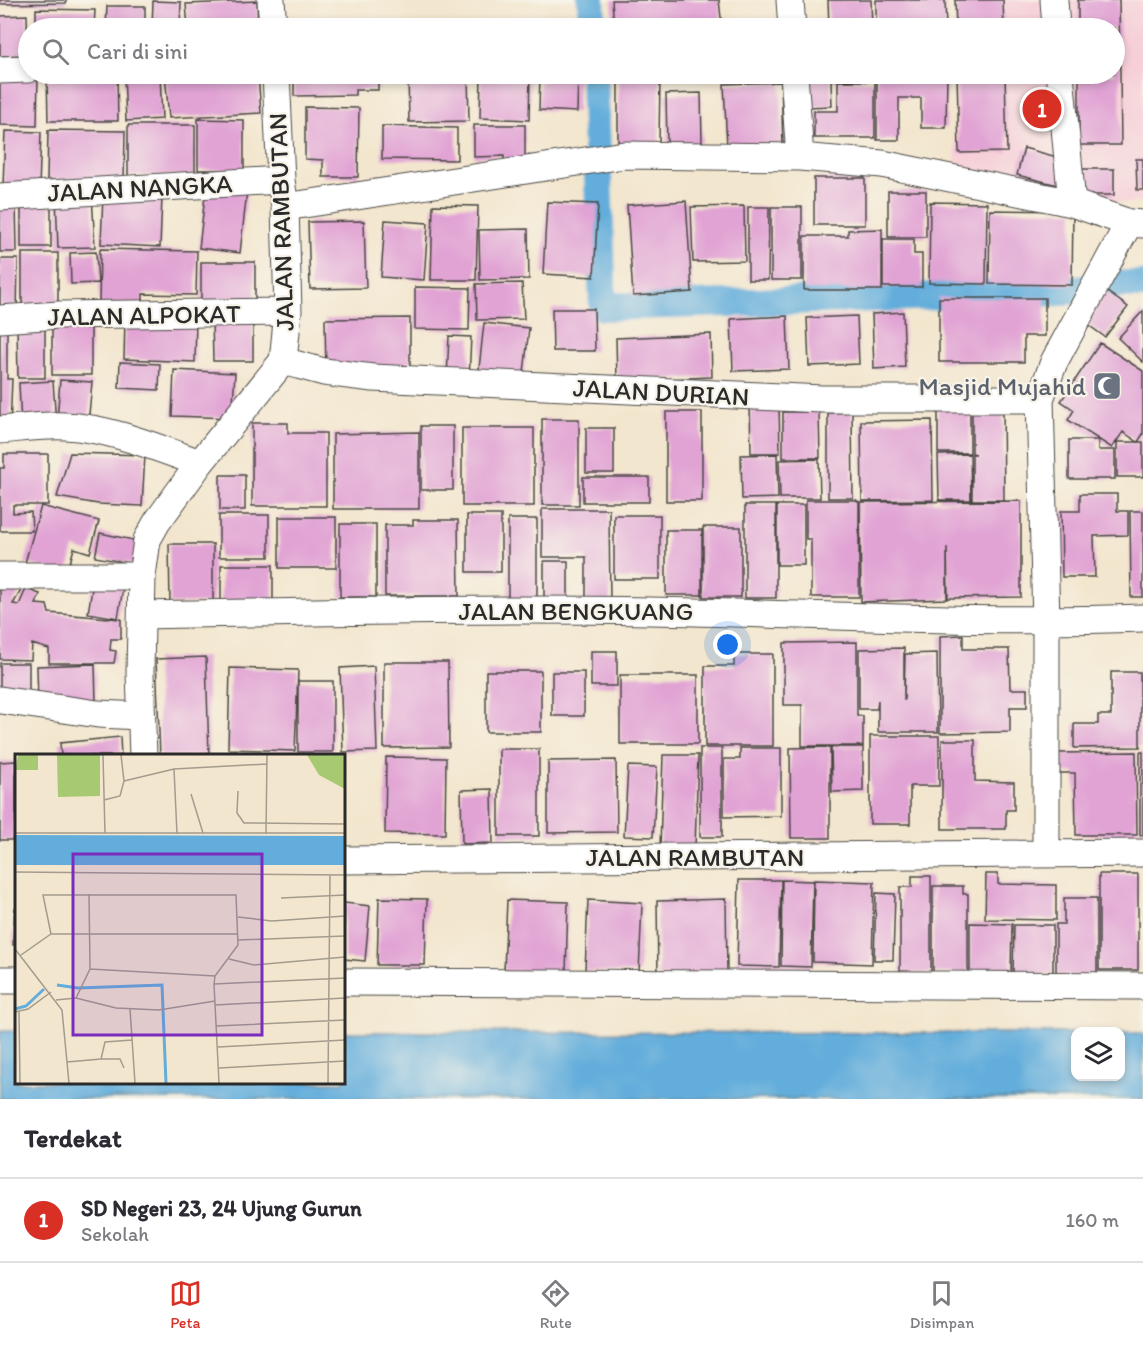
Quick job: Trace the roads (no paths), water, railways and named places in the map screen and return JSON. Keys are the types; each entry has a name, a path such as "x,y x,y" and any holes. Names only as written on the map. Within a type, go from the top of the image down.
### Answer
{"street":[{"path":"272,0 273,18"},
{"path":"790,0 791,18"},
{"path":"1054,0 1055,18"},
{"path":"0,70 18,69"},
{"name":"JALAN RAMBUTAN","path":"143,754 142,576 145,548 151,531 200,464 283,361 288,312 285,207 281,180 276,84"},
{"path":"795,84 800,157"},
{"path":"1061,84 1072,203"},
{"path":"285,207 624,155 800,157 882,164 1072,203 1136,224 1091,292 1054,362 1040,399 1046,621 1046,854"},
{"name":"JALAN NANGKA","path":"0,197 281,180"},
{"name":"JALAN ALPOKAT","path":"0,319 59,315 288,312"},
{"name":"JALAN DURIAN","path":"283,361 324,372 373,378 822,399 1040,399"},
{"path":"0,430 47,425 84,428 131,440 200,464"},
{"path":"0,576 142,576"},
{"name":"JALAN BENGKUANG","path":"142,615 424,610 650,611 1046,621 1143,618"},
{"path":"0,700 98,714 141,716"},
{"name":"JALAN RAMBUTAN","path":"345,860 1143,853"},
{"path":"345,982 1143,986"}],"water":[{"path":"0,1031 15,1031 15,1084 345,1084 345,1032 1071,1033 1071,1081 1125,1081 1125,1033 1143,1033 1143,1099 0,1099"}],"waterway":[{"path":"591,0 592,18"},
{"path":"594,84 603,307 1062,292 1117,284 1143,285"}],"place":[{"name":"SD Negeri 23, 24 Ujung Gurun","path":"1042,109"},
{"name":"Masjid Mujahid","path":"1107,386"}]}
